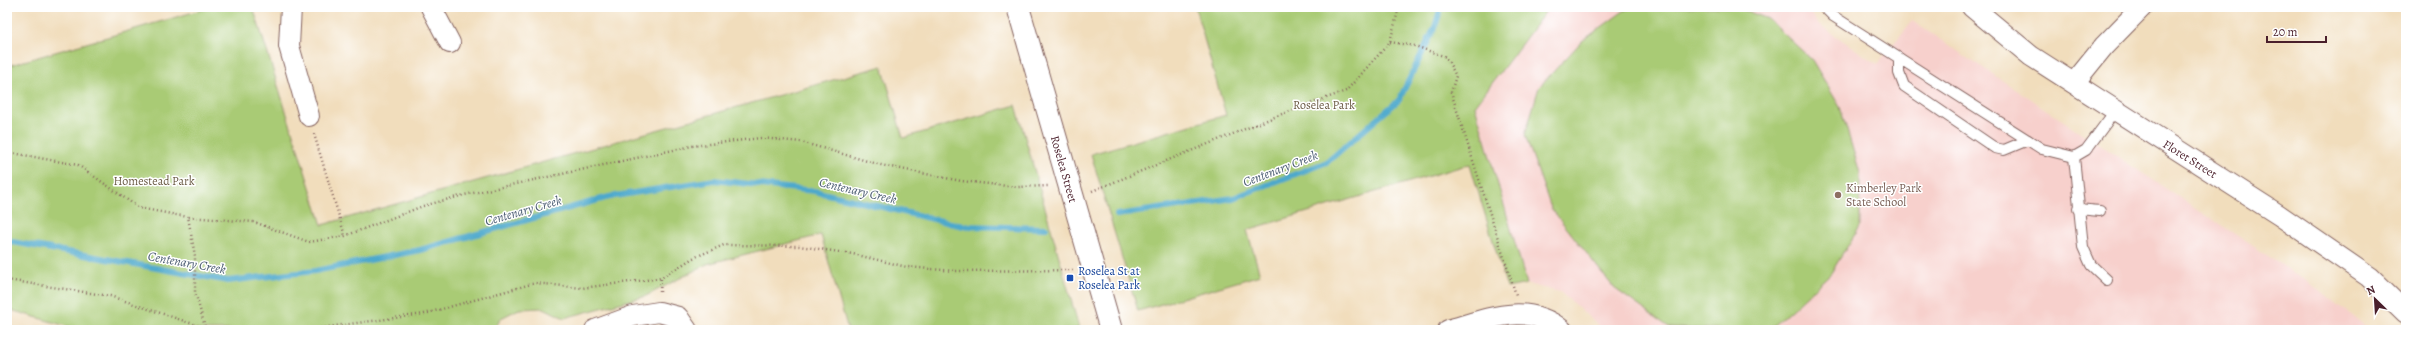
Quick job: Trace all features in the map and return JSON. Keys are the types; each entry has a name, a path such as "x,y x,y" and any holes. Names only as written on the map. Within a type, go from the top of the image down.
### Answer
{"street":[{"path":"291,7 289,46 309,116"},
{"path":"431,7 450,43"},
{"name":"Roselea Street","path":"1018,7 1111,330"},
{"name":"Floret Street","path":"1972,7 2031,56 2285,219 2369,277 2406,313"},
{"path":"2074,83 2104,46 2142,7"},
{"path":"595,330 633,316 659,312 678,317 687,330"},
{"path":"1448,330 1504,314 1522,313 1552,322 1562,330"}],"lane":[{"path":"1824,7 1833,16 2042,149 2074,157 2086,150 2115,111"},
{"path":"1899,58 1899,73 1904,86 1996,148 2004,150 2028,140"},
{"path":"2074,157 2082,248 2091,264 2107,280"},
{"path":"2078,209 2100,211"}],"path":[{"path":"1096,190 1282,114 1346,91 1390,42 1399,7"},
{"path":"1390,42 1415,46 1446,57 1456,76 1451,92 1522,313"},
{"path":"309,116 345,236"},
{"path":"7,152 78,165 139,208 188,217 254,222 309,242 345,236 423,206 464,195 692,146 761,138 801,142 881,165 961,181 1017,187 1050,186"},
{"path":"188,217 195,256 195,292 206,329"},
{"path":"305,330 424,314 535,283 582,288 661,278 693,258 724,245 799,246 853,254 907,267 955,271 1074,270 1072,263"},
{"path":"7,280 110,296 206,329 218,330"}],"shaded area":[{"name":"Kimberley Park State School","path":"1549,7 1806,7 1817,23 1877,64 1912,21 2321,291 2370,330 1604,330 1560,292 1527,284 1475,106"}],"green space":[{"name":"Homestead Park","path":"211,7 253,7 322,225 882,66 903,138 1016,105 1079,328 1071,330 848,330 821,235 707,264 646,296 564,318 544,308 519,309 501,318 494,330 80,330 7,309 7,66"},
{"name":"Roselea Park","path":"1195,7 1549,7 1475,106 1527,284 1507,288 1470,164 1247,230 1260,275 1138,311 1091,154 1226,115"},
{"path":"1634,7 1736,7 1768,19 1812,60 1840,107 1860,173 1860,226 1831,273 1775,325 1757,330 1670,328 1614,288 1551,208 1525,135 1539,87 1582,41 1625,10"}],"waterway":[{"name":"Centenary Creek","path":"1117,215 1233,198 1327,162 1399,100 1435,27 1441,7"},
{"name":"Centenary Creek","path":"7,241 228,281 315,271 420,250 609,197 714,180 814,191 963,226 1046,228"}],"place":[{"name":"Kimberley Park State School","path":"1838,195"},
{"name":"Roselea St at Roselea Park","path":"1070,278"}]}
